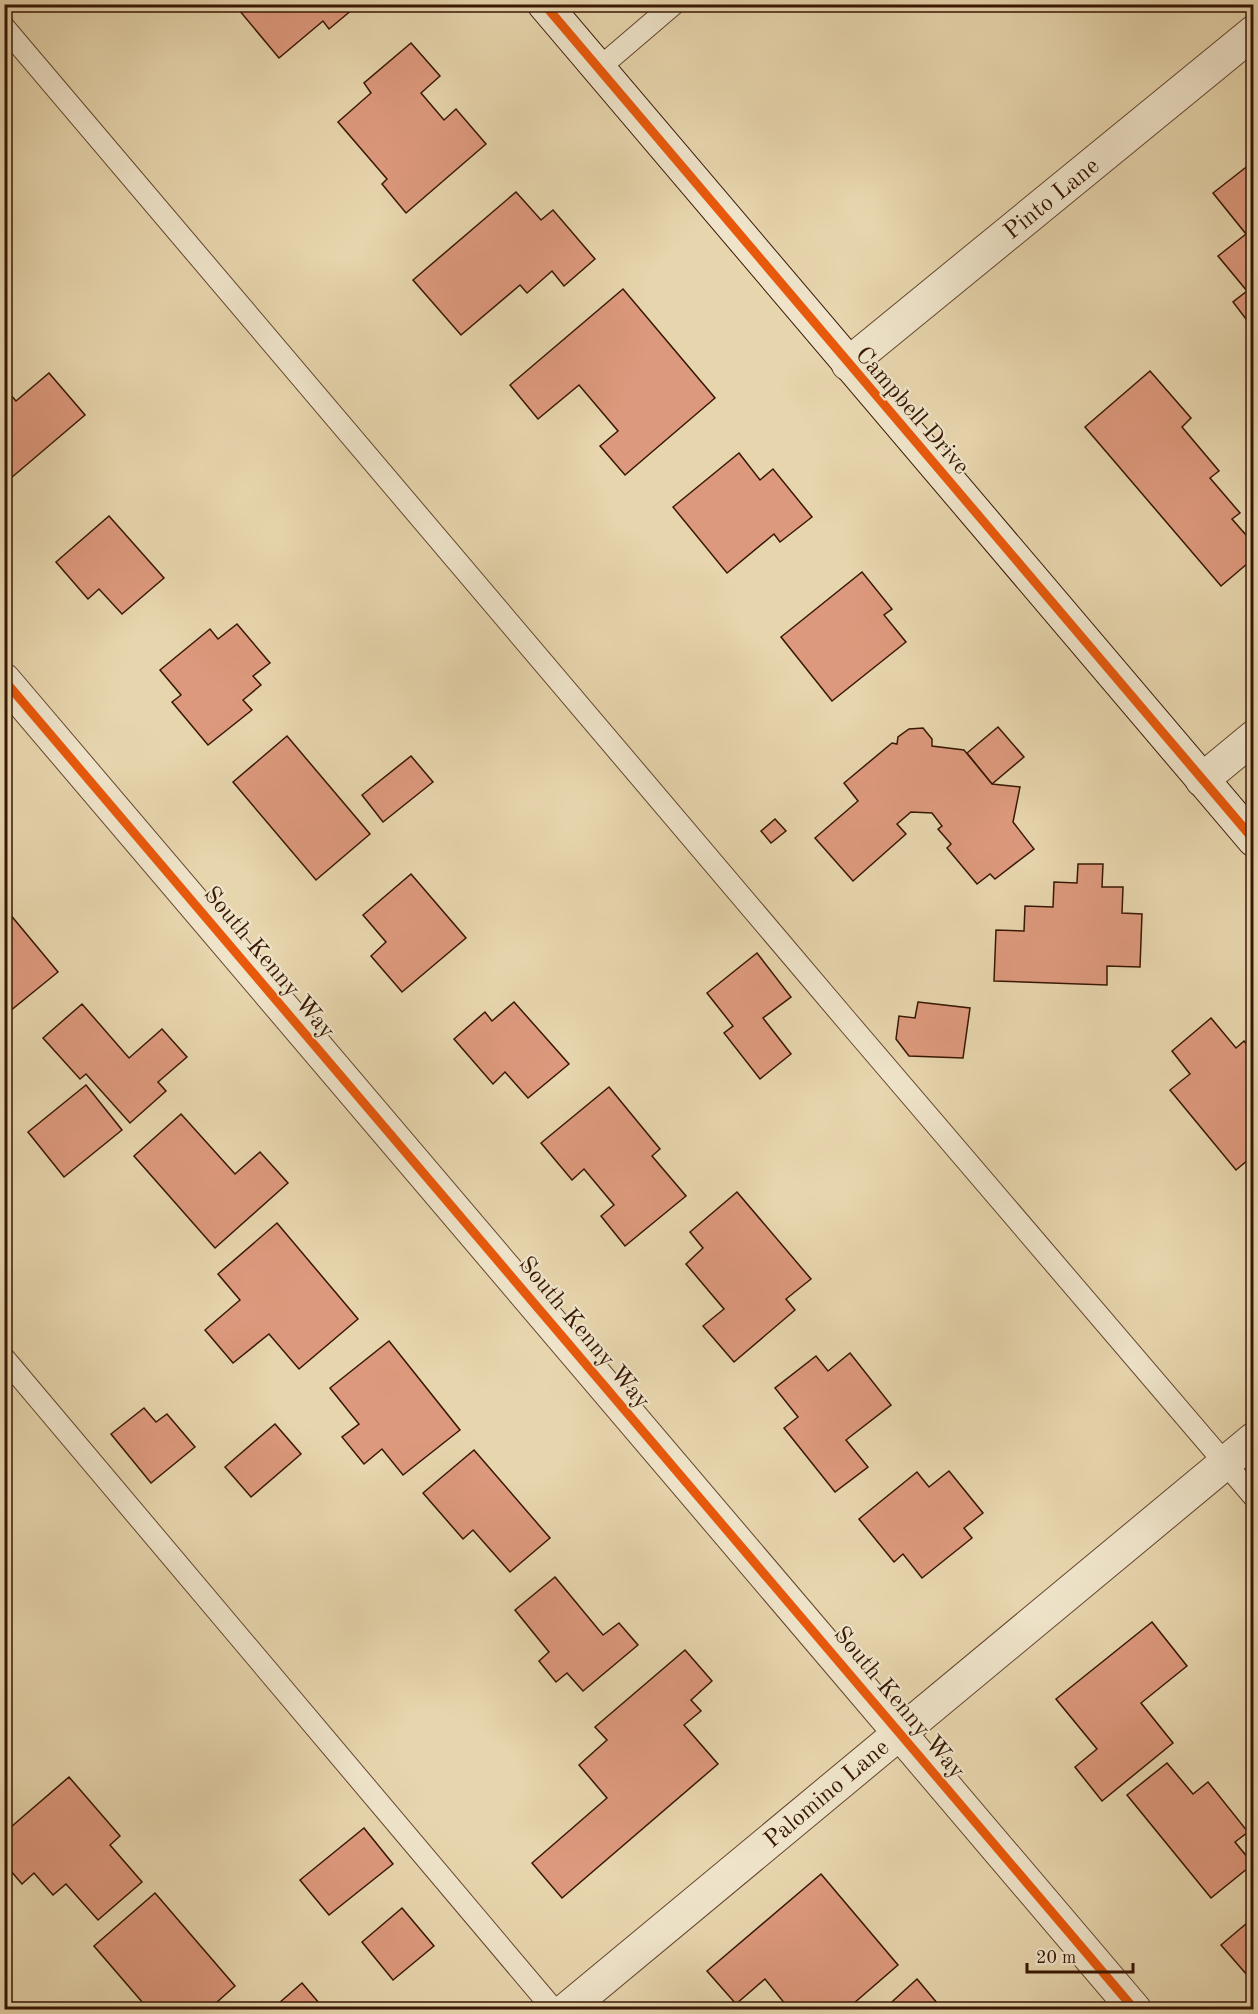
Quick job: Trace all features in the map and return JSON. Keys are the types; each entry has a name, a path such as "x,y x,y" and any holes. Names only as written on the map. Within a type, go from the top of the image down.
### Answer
{"street":[{"name":"Campbell Drive","path":"544,4 1254,840"},
{"name":"Pinto Lane","path":"848,364 1254,32"},
{"name":"South Kenny Way","path":"4,680 1135,2010"},
{"path":"1202,780 1254,737"},
{"name":"Palomino Lane","path":"566,2010 1254,1438"}],"lane":[{"path":"598,69 674,4"},
{"path":"4,27 729,883 1254,1497"},
{"path":"4,1358 554,2010"}],"building":[{"path":"234,4 359,4 329,29 323,21 279,58"},
{"path":"411,43 440,76 421,93 444,120 456,109 486,144 406,213 382,184 387,179 338,122 371,93 364,83"},
{"path":"1254,161 1254,314 1246,319 1233,302 1247,291 1218,256 1246,234 1213,193"},
{"path":"516,192 541,220 553,210 595,259 564,286 552,271 527,293 520,285 461,335 413,280"},
{"path":"623,289 715,398 625,475 600,446 618,431 579,385 538,419 510,385"},
{"path":"1150,371 1191,418 1182,427 1219,471 1210,478 1240,513 1232,519 1254,544 1254,558 1221,586 1085,427"},
{"path":"49,373 85,415 4,484 4,387 16,401"},
{"path":"739,453 760,480 773,469 812,517 780,542 774,534 727,573 673,507"},
{"path":"109,516 164,578 122,614 99,589 88,599 56,562"},
{"path":"862,572 892,609 884,615 906,642 832,701 781,637"},
{"path":"237,624 270,663 253,676 261,685 243,700 252,710 208,745 172,702 181,695 160,670 210,629 218,639"},
{"path":"998,727 1024,757 992,784 967,753"},
{"path":"923,728 932,739 932,746 964,750 992,784 1020,787 1013,822 1034,849 995,879 990,874 977,884 947,848 951,844 938,829 942,826 932,813 911,812 897,824 906,834 853,881 815,838 858,801 844,783 892,743 897,744 898,737 909,729"},
{"path":"287,736 370,834 316,880 233,782"},
{"path":"411,756 433,782 383,822 362,795"},
{"path":"775,819 786,831 771,843 761,831"},
{"path":"1078,864 1103,864 1102,887 1123,887 1122,913 1142,914 1140,967 1107,966 1107,985 994,981 996,930 1024,931 1025,906 1053,907 1054,882 1077,883"},
{"path":"411,874 466,938 402,992 371,956 386,942 363,915"},
{"path":"4,907 58,972 10,1011 4,1005"},
{"path":"757,953 791,997 763,1018 791,1054 760,1079 724,1033 733,1026 707,993"},
{"path":"514,1002 569,1064 528,1098 505,1072 493,1084 454,1039 485,1012 492,1021"},
{"path":"918,1002 970,1008 963,1058 909,1056 896,1039 899,1016 915,1018"},
{"path":"82,1004 129,1058 162,1029 187,1057 158,1082 166,1091 130,1123 86,1074 80,1079 43,1038"},
{"path":"1211,1018 1236,1048 1244,1041 1254,1053 1254,1155 1236,1170 1170,1090 1190,1074 1172,1051"},
{"path":"86,1085 122,1130 64,1177 28,1132"},
{"path":"609,1087 660,1149 652,1156 686,1196 625,1246 601,1216 614,1205 584,1169 572,1180 541,1143"},
{"path":"181,1114 235,1174 260,1152 288,1183 215,1248 134,1156"},
{"path":"737,1192 811,1279 786,1299 795,1310 734,1362 703,1326 724,1309 686,1264 703,1248 690,1232"},
{"path":"277,1223 358,1319 299,1369 269,1334 233,1363 205,1330 240,1300 218,1274"},
{"path":"389,1341 460,1430 403,1475 382,1449 364,1464 342,1437 359,1424 330,1388"},
{"path":"850,1353 891,1405 846,1440 868,1467 835,1492 784,1428 798,1417 775,1388 816,1356 828,1371"},
{"path":"144,1408 156,1422 167,1414 195,1447 151,1483 111,1434"},
{"path":"275,1424 301,1454 251,1497 225,1467"},
{"path":"474,1450 550,1538 510,1572 473,1530 463,1539 423,1493"},
{"path":"949,1471 983,1513 964,1528 972,1538 922,1578 903,1554 894,1562 859,1519 917,1472 929,1487"},
{"path":"555,1577 603,1635 619,1623 638,1645 583,1691 567,1673 556,1682 539,1661 549,1652 515,1610"},
{"path":"1152,1622 1187,1666 1141,1703 1173,1743 1102,1801 1075,1767 1097,1749 1056,1699"},
{"path":"685,1650 712,1681 691,1700 701,1711 684,1725 718,1764 562,1898 532,1863 607,1798 579,1765 607,1740 595,1727"},
{"path":"1167,1763 1193,1794 1208,1782 1248,1832 1235,1842 1253,1864 1211,1898 1127,1795"},
{"path":"69,1777 120,1836 110,1845 142,1882 98,1920 66,1884 53,1895 34,1873 22,1884 4,1863 4,1833"},
{"path":"364,1828 393,1864 329,1915 300,1880"},
{"path":"821,1874 898,1965 846,2010 790,2010 765,1979 736,2004 707,1971"},
{"path":"155,1893 235,1986 208,2010 149,2010 94,1946"},
{"path":"402,1908 434,1946 393,1980 362,1942"},
{"path":"1254,1917 1254,1983 1221,1945"},
{"path":"917,1979 943,2010 883,2010"},
{"path":"302,1983 325,2010 271,2010"}],"cycle path":[{"path":"544,4 1254,840"},
{"path":"4,680 1135,2010"}]}
